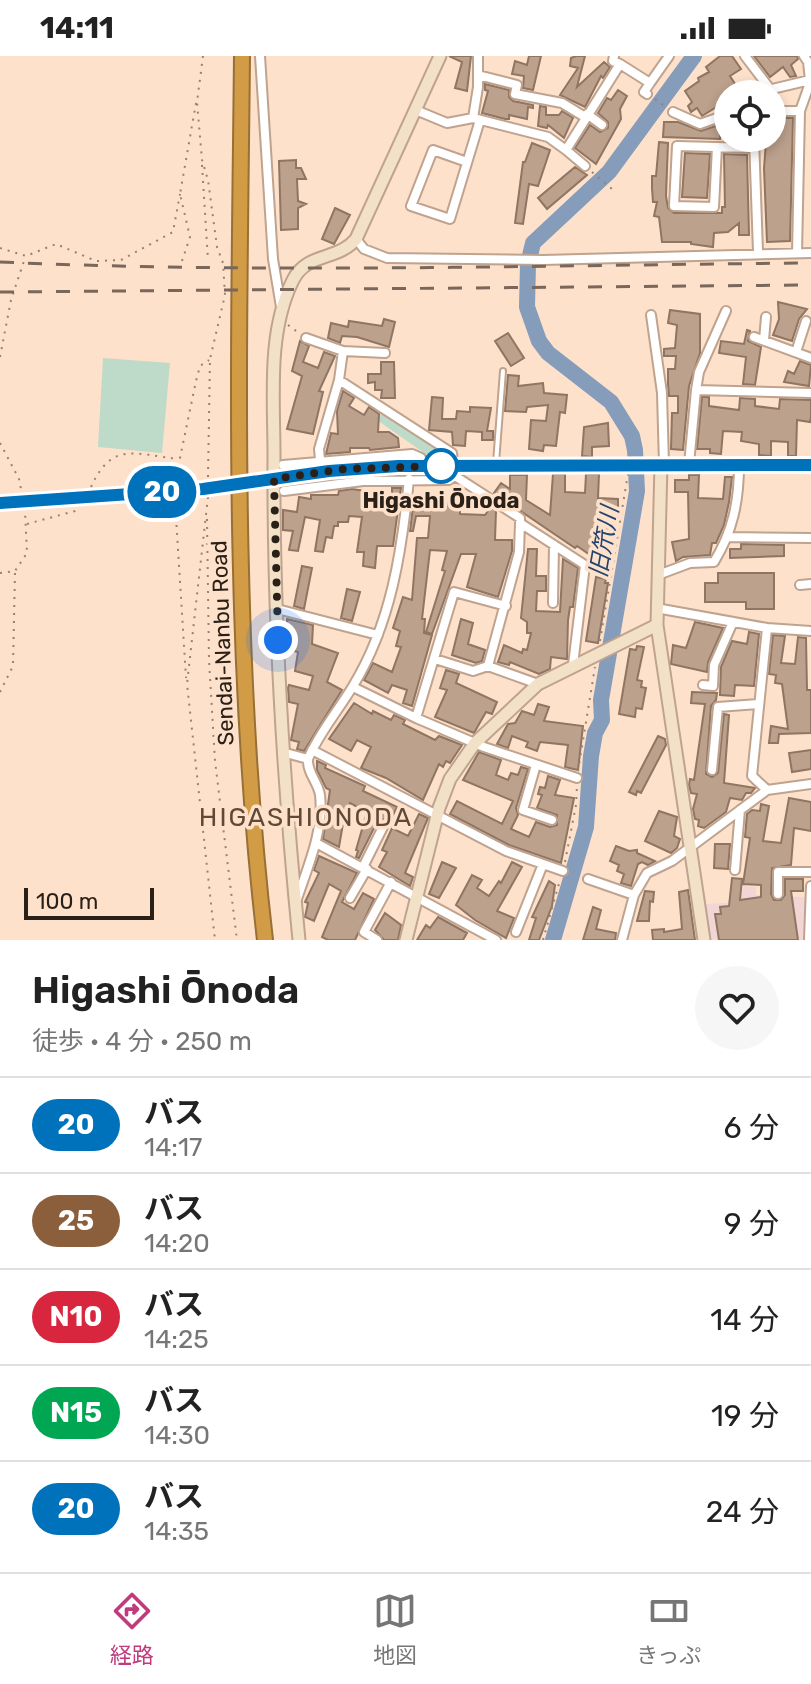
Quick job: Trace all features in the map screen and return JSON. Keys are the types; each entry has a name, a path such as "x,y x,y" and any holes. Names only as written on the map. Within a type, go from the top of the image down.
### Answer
{"highway":[{"name":"Sendai-Nanbu Road","path":"242,56 243,656 250,783 265,940"}],"street":[{"path":"260,56 273,259 281,316"},
{"path":"299,940 282,752 270,480 274,356 281,316 299,269 318,257 340,252 356,239 387,168 418,111 440,56"},
{"path":"467,162 433,150 411,206 450,219 467,162 477,119 478,56"},
{"path":"647,94 644,92 669,56"},
{"path":"745,56 763,80"},
{"path":"797,253 800,111 810,80 808,62 804,56"},
{"path":"566,150 617,60 650,83"},
{"path":"478,75 517,85 515,94 562,103 602,125"},
{"path":"786,85 810,80"},
{"path":"418,111 447,123 477,119 548,137 587,168"},
{"path":"786,111 800,111"},
{"path":"673,112 700,124 714,118"},
{"path":"677,146 717,147 714,207 674,206 677,146"},
{"path":"754,152 758,252"},
{"path":"356,239 364,249 387,258 543,260 811,253"},
{"path":"689,464 699,372 726,311"},
{"path":"651,315 662,393 657,625 704,940"},
{"path":"764,340 766,317"},
{"path":"796,352 806,321"},
{"path":"754,337 811,358"},
{"path":"306,338 343,351 385,353"},
{"path":"320,460 319,449 339,380 343,351"},
{"path":"284,491 310,486 409,479 449,480 454,471 452,453 339,380"},
{"path":"696,390 811,393"},
{"path":"283,465 412,454 421,458 421,466"},
{"path":"0,502 207,489 345,469 421,466 454,471 496,465 628,468 659,464 811,464"},
{"path":"658,575 681,565 714,562 729,537 738,497 739,465"},
{"path":"454,471 520,518 519,552 488,666"},
{"path":"295,904 316,843 320,793 307,769 308,759 353,687 378,635 399,560 409,479"},
{"path":"520,523 585,565 573,665"},
{"path":"729,537 811,538"},
{"path":"553,603 554,545"},
{"path":"800,585 811,584"},
{"path":"416,718 454,592 506,606"},
{"path":"656,608 767,628 811,631"},
{"path":"277,609 378,635"},
{"path":"703,685 713,686 714,665 733,622"},
{"path":"406,940 436,815 450,779 475,743 538,684 657,625"},
{"path":"767,628 752,776 767,790"},
{"path":"435,659 473,671 488,666 538,684"},
{"path":"353,687 475,743 577,778"},
{"path":"712,770 718,707 758,704"},
{"path":"312,750 506,851 562,871"},
{"path":"282,752 308,759"},
{"path":"536,765 523,810 552,820"},
{"path":"622,940 634,895 647,873 672,861 767,790 811,784"},
{"path":"735,870 740,810"},
{"path":"350,898 384,825"},
{"path":"316,843 496,940"},
{"path":"516,932 543,864"},
{"path":"778,894 778,872 811,872"},
{"path":"588,879 634,895"},
{"path":"377,940 364,932 391,882"},
{"path":"809,940 811,886"}],"lane":[{"path":"496,465 503,371"}],"path":[{"path":"0,248 26,256 56,244 96,261 121,260 173,232 203,56"},
{"path":"647,94 673,112"},
{"path":"197,102 208,260"},
{"path":"202,160 208,180 217,247 223,263 225,295 210,359 207,489 209,660 215,761 237,940"},
{"path":"587,168 612,189"},
{"path":"180,194 190,237 182,261"},
{"path":"0,357 11,300 26,256"},
{"path":"281,316 306,338"},
{"path":"210,359 200,366 179,459 174,511 187,684 215,940"},
{"path":"0,443 19,479 22,494"},
{"path":"27,524 75,511 96,473 113,455 121,452 179,459"},
{"path":"543,940 568,852 577,778 628,468"},
{"path":"187,684 207,508"},
{"path":"0,692 13,666 15,571 27,553 24,509"},
{"path":"0,573 15,571"}],"shaded area":[{"path":"743,886 756,887 756,895 807,897 806,940 710,940 705,904 741,902"}],"green space":[{"path":"103,358 170,363 162,453 98,447"},
{"path":"383,411 448,455 427,455 377,420"}],"building":[{"path":"449,56 471,56 467,91 455,88 462,62"},
{"path":"529,56 541,56 533,90 523,88 524,76 512,74 515,61 527,65"},
{"path":"585,56 577,87 604,62 610,67 603,78 601,76 585,107 560,95 578,68 570,66 571,58"},
{"path":"720,56 732,56 741,69 730,76 733,80 714,80 714,109 702,116 697,108 691,112 688,106 692,102 685,91 709,72 706,67"},
{"path":"754,56 797,56 798,59 791,65 796,76 790,77 783,67 770,77"},
{"path":"485,84 509,90 513,101 533,105 533,108 528,107 527,119 509,115 509,119 505,119 482,113 488,91"},
{"path":"618,90 627,96 620,109 621,119 596,164 575,148 590,125 600,132 608,128 608,122 598,113 607,98 611,100"},
{"path":"540,106 546,107 546,115 559,115 562,111 573,118 564,138 548,125 547,128 538,126"},
{"path":"786,118 793,118 790,241 767,242 766,152 786,152"},
{"path":"664,122 678,122 701,131 714,127 714,139 663,137"},
{"path":"659,142 668,143 666,196 668,208 674,213 722,213 722,207 725,207 724,154 747,155 749,235 739,235 739,223 728,232 714,233 713,247 691,242 662,242 659,217 654,216 657,202 653,202 652,188"},
{"path":"532,143 550,150 538,186 529,184 523,224 515,223 523,162"},
{"path":"685,153 710,154 707,198 682,197"},
{"path":"296,160 296,168 301,168 306,179 297,179 298,201 306,204 298,208 298,229 281,230 279,161"},
{"path":"575,167 587,175 547,209 538,198"},
{"path":"335,208 350,215 334,244 322,239"},
{"path":"778,302 807,309 799,319 792,341 773,335 779,319"},
{"path":"670,310 700,314 700,353 689,386 683,450 671,449 672,413 678,413 678,396 669,396 668,384 668,369 675,369 676,356 664,356 664,349 675,348 677,325 668,323"},
{"path":"384,319 395,322 389,347 357,337 342,336 340,343 328,338 331,323 348,327 349,321 382,326"},
{"path":"747,330 750,331 748,341 761,347 755,385 743,384 746,357 719,353 721,341 744,344"},
{"path":"508,333 524,358 511,366 495,341"},
{"path":"300,341 309,346 303,362 318,368 324,352 335,356 319,391 323,392 313,434 287,429 302,376 292,371"},
{"path":"800,361 811,365 809,386 784,382 788,371 794,374"},
{"path":"381,362 394,362 395,398 381,398 382,390 375,390 375,382 368,383 368,374 381,374"},
{"path":"508,375 519,376 518,386 543,383 544,393 567,395 565,413 560,412 556,446 544,445 543,451 529,449 531,420 546,421 548,405 527,407 526,412 505,411"},
{"path":"343,391 354,398 349,406 364,415 369,407 379,414 378,432 389,432 398,438 399,447 370,450 350,448 350,452 326,454 331,433 338,434 337,411"},
{"path":"432,397 443,398 442,419 456,419 457,411 470,412 470,407 491,408 487,431 493,431 493,440 482,440 482,432 466,431 465,446 453,445 452,432 429,430"},
{"path":"702,397 709,397 709,406 739,410 740,398 755,399 755,406 779,409 780,399 811,400 810,422 797,420 796,456 788,456 788,442 771,441 771,456 759,455 759,444 741,441 742,432 723,431 721,454 710,453 710,449 697,449"},
{"path":"608,423 609,446 592,447 592,457 582,456 584,427"},
{"path":"553,474 565,474 565,492 585,493 586,474 599,474 598,498 618,499 618,510 611,510 610,551 613,553 606,566 494,493 501,483 510,489 510,475 527,475 526,500 550,515"},
{"path":"689,475 699,475 698,498 723,499 725,477 732,477 729,502 724,525 716,543 712,543 710,555 683,557 676,561 672,542 689,539 688,492 675,492 675,480 689,480"},
{"path":"392,488 401,488 393,546 377,546 375,568 363,566 364,552 357,552 362,517 349,516 348,522 338,522 332,538 326,537 323,552 315,551 320,520 305,517 298,551 289,550 293,531 283,530 283,510 297,512 299,497 311,499 311,495 338,495 339,491 352,489 392,495"},
{"path":"427,500 460,502 460,514 485,515 491,507 496,511 495,540 512,540 512,551 498,597 467,587 476,554 461,554 432,634 426,632 445,571 442,570 447,551 430,550 422,619 425,619 424,633 432,635 412,706 403,703 407,690 392,685 388,693 364,680 373,663 392,672 401,647 396,646 400,631 393,628 403,597 412,600 417,538 428,538 430,516 416,516 413,531 410,531 413,507 426,510"},
{"path":"741,544 784,545 784,556 730,558 730,549 741,549"},
{"path":"528,549 537,549 536,576 546,576 546,591 537,591 536,611 560,612 563,559 578,568 573,607 570,607 568,620 567,659 551,657 550,669 539,674 510,662 509,665 498,662 504,645 522,653 523,649 527,650 531,633 527,633 527,622 521,618"},
{"path":"302,566 312,568 304,609 294,606"},
{"path":"718,573 774,573 774,609 746,609 746,602 705,602 705,583 718,583"},
{"path":"596,577 606,579 605,583 608,583 598,643 586,641"},
{"path":"347,589 360,592 352,621 341,618"},
{"path":"287,619 313,625 312,644 338,653 327,682 342,690 304,751 297,749 299,742 291,740 298,704 289,702 288,688 289,685 309,690 313,676 295,671 298,652 286,649"},
{"path":"461,619 473,623 468,644 485,650 482,661 476,663 452,655"},
{"path":"695,622 723,628 708,662 707,672 671,664 673,645 686,648"},
{"path":"749,632 759,634 754,686 735,685 734,696 720,695 721,667 732,641 747,644"},
{"path":"773,635 785,636 781,663 795,664 798,637 806,638 807,690 811,690 811,733 779,734 778,743 769,743 771,726 788,729 782,684 775,683 776,675 769,674"},
{"path":"637,646 644,647 637,680 642,681 641,687 646,688 642,709 636,708 635,717 619,714 630,649 636,650"},
{"path":"446,670 459,674 456,683 497,702 492,714 486,712 474,733 435,717 447,690 440,688"},
{"path":"692,692 717,693 711,706 706,774 712,777 718,773 724,714 729,715 724,783 755,788 751,793 746,793 742,800 730,798 726,812 704,828 698,826 699,820 695,819 693,809 697,794 691,793 689,785 690,779 694,780 705,704 691,703"},
{"path":"354,703 372,714 373,711 391,720 394,715 405,720 403,724 435,740 439,736 462,745 450,763 446,761 443,767 439,764 423,800 386,778 361,768 371,747 357,740 351,751 329,739"},
{"path":"538,704 549,707 544,721 583,726 578,770 565,767 568,745 540,742 537,751 526,747 528,742 512,736 508,748 497,744 508,724 515,723 522,711 534,715"},
{"path":"658,736 665,739 666,745 641,793 637,791 636,795 629,792"},
{"path":"811,750 811,769 792,772 789,753"},
{"path":"479,752 501,760 496,775 508,780 511,773 518,775 521,767 528,769 516,808 518,815 511,829 529,837 536,822 550,827 557,825 557,815 537,808 542,795 538,794 540,787 545,788 548,776 560,780 555,795 574,798 561,863 509,845 450,814 457,801 502,824 513,801 463,780"},
{"path":"317,761 326,765 325,768 365,786 363,791 397,807 390,822 379,818 359,858 356,857 356,850 367,812 350,803 348,812 345,812 339,847 323,839 330,790 317,770"},
{"path":"789,798 811,802 811,831 794,828 791,865 772,868 771,894 774,900 781,900 785,895 785,879 803,879 803,891 791,891 798,940 719,940 715,914 721,914 720,907 729,906 732,878 742,879 740,900 761,897 761,885 743,884 750,838 745,837 747,814 752,810 760,811 761,804 769,806 763,841 781,843"},
{"path":"659,811 677,817 674,836 680,839 671,853 645,841"},
{"path":"419,814 428,818 405,873 413,877 410,886 379,867 387,852 382,850 392,828 408,836"},
{"path":"715,844 730,844 728,869 714,868"},
{"path":"616,846 629,851 637,850 637,853 655,861 648,865 638,864 631,886 621,883 624,874 617,871 619,865 610,861"},
{"path":"319,856 357,873 342,902 354,909 363,893 374,899 355,940 328,940 322,937 341,891 329,884 314,921 305,917 308,903 305,902 319,873 314,870"},
{"path":"442,862 456,868 439,898 429,894"},
{"path":"512,862 522,867 497,911 514,918 506,938 456,905 472,875 482,880 477,888 489,896 499,881 501,883"},
{"path":"549,881 555,885 552,906 539,940 529,940 536,918 532,917"},
{"path":"688,890 695,940 653,940 652,930 682,929 679,892"},
{"path":"645,891 654,892 653,902 650,901 649,921 637,921"},
{"path":"593,907 601,910 596,929 616,933 615,940 583,940"},
{"path":"385,913 401,925 398,940 384,940 375,930"},
{"path":"438,917 467,933 463,940 417,940 426,925 430,928"}],"waterway":[{"name":"旧笊川","path":"553,940 586,827 591,756 595,733 602,720 601,700 637,491 632,436 611,402 548,353 539,341 527,307 528,264 533,243 609,172 694,56"}],"railway":[{"path":"0,262 203,268 811,263"},
{"path":"0,292 811,285"}],"bus line":[{"name":"20","path":"0,503 203,489 329,471 398,466 811,465"}],"place":[{"name":"Higashi Ōnoda","path":"441,466"}],"district":[{"name":"HIGASHIONODA","path":"306,817"}],"route":[{"path":"278,640 274,479 345,469 441,466"}]}
